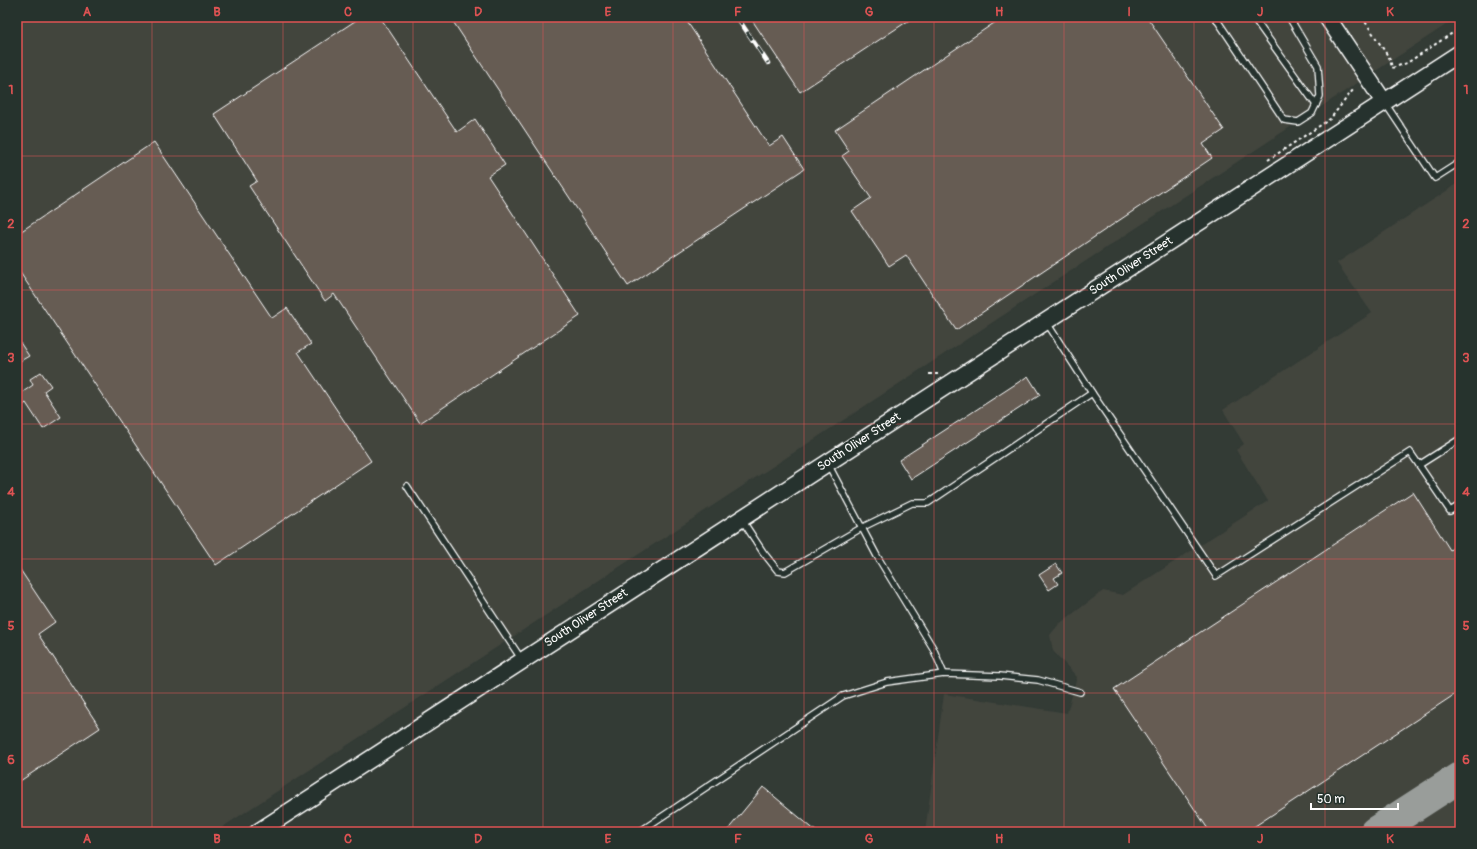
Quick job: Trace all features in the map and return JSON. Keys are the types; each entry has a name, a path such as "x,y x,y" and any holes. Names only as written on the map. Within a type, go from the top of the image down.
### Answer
{"main road":[{"path":"1327,17 1384,102"},
{"name":"South Oliver Street","path":"258,832 1460,53"}],"lane":[{"path":"1215,17 1284,120 1298,122 1312,113 1320,96 1318,66 1289,17"},
{"path":"1253,17 1316,104"},
{"path":"1417,17 1431,17"},
{"path":"1384,102 1435,178 1460,162"},
{"path":"1046,321 1092,393 1216,576 1410,452 1450,511 1460,504"},
{"path":"741,518 763,552 778,570 785,572 863,527 912,502 928,503 1092,393"},
{"path":"1419,465 1460,439"},
{"path":"828,463 877,556 933,648 944,674"},
{"path":"407,486 522,660"},
{"path":"639,832 843,696 887,682 944,674 1000,676 1038,680 1080,692"}],"path":[{"path":"1362,17 1390,59 1392,68 1407,63 1454,32 1460,32"}],"shaded area":[{"path":"17,17 1458,17 215,832 17,832"},
{"path":"1460,182 1460,832 925,832 944,694 1067,713 1077,677 1053,651 1050,635 1059,624 1103,591 1123,595 1268,501 1236,450 1244,444 1223,410 1372,313 1337,263"}],"building":[{"path":"361,17 380,17 457,132 475,119 505,165 488,176 580,316 420,423 334,294 325,301 249,186 257,181 214,114"},
{"path":"450,17 684,17 769,146 783,137 804,169 628,286"},
{"path":"750,17 914,17 800,92"},
{"path":"1003,17 1147,17 1224,130 1203,144 1212,158 956,330 906,255 889,266 852,211 871,198 842,156 849,151 835,130"},
{"path":"154,142 272,318 287,308 311,344 298,352 371,461 216,565 17,268 17,234"},
{"path":"17,338 29,356 17,363"},
{"path":"41,372 51,386 44,391 61,417 43,429 26,403 17,409 17,396 33,385 30,379"},
{"path":"1028,376 1040,395 911,479 899,460"},
{"path":"1413,492 1450,550 1460,543 1460,691 1246,832 1210,832 1114,689"},
{"path":"1056,564 1062,573 1054,578 1058,584 1049,590 1039,575"},
{"path":"17,565 55,622 38,634 100,728 17,783"},
{"path":"763,787 817,832 726,832"}],"taxiway":[{"path":"1375,832 1460,777"}],"railway":[{"path":"737,17 768,63"}]}
